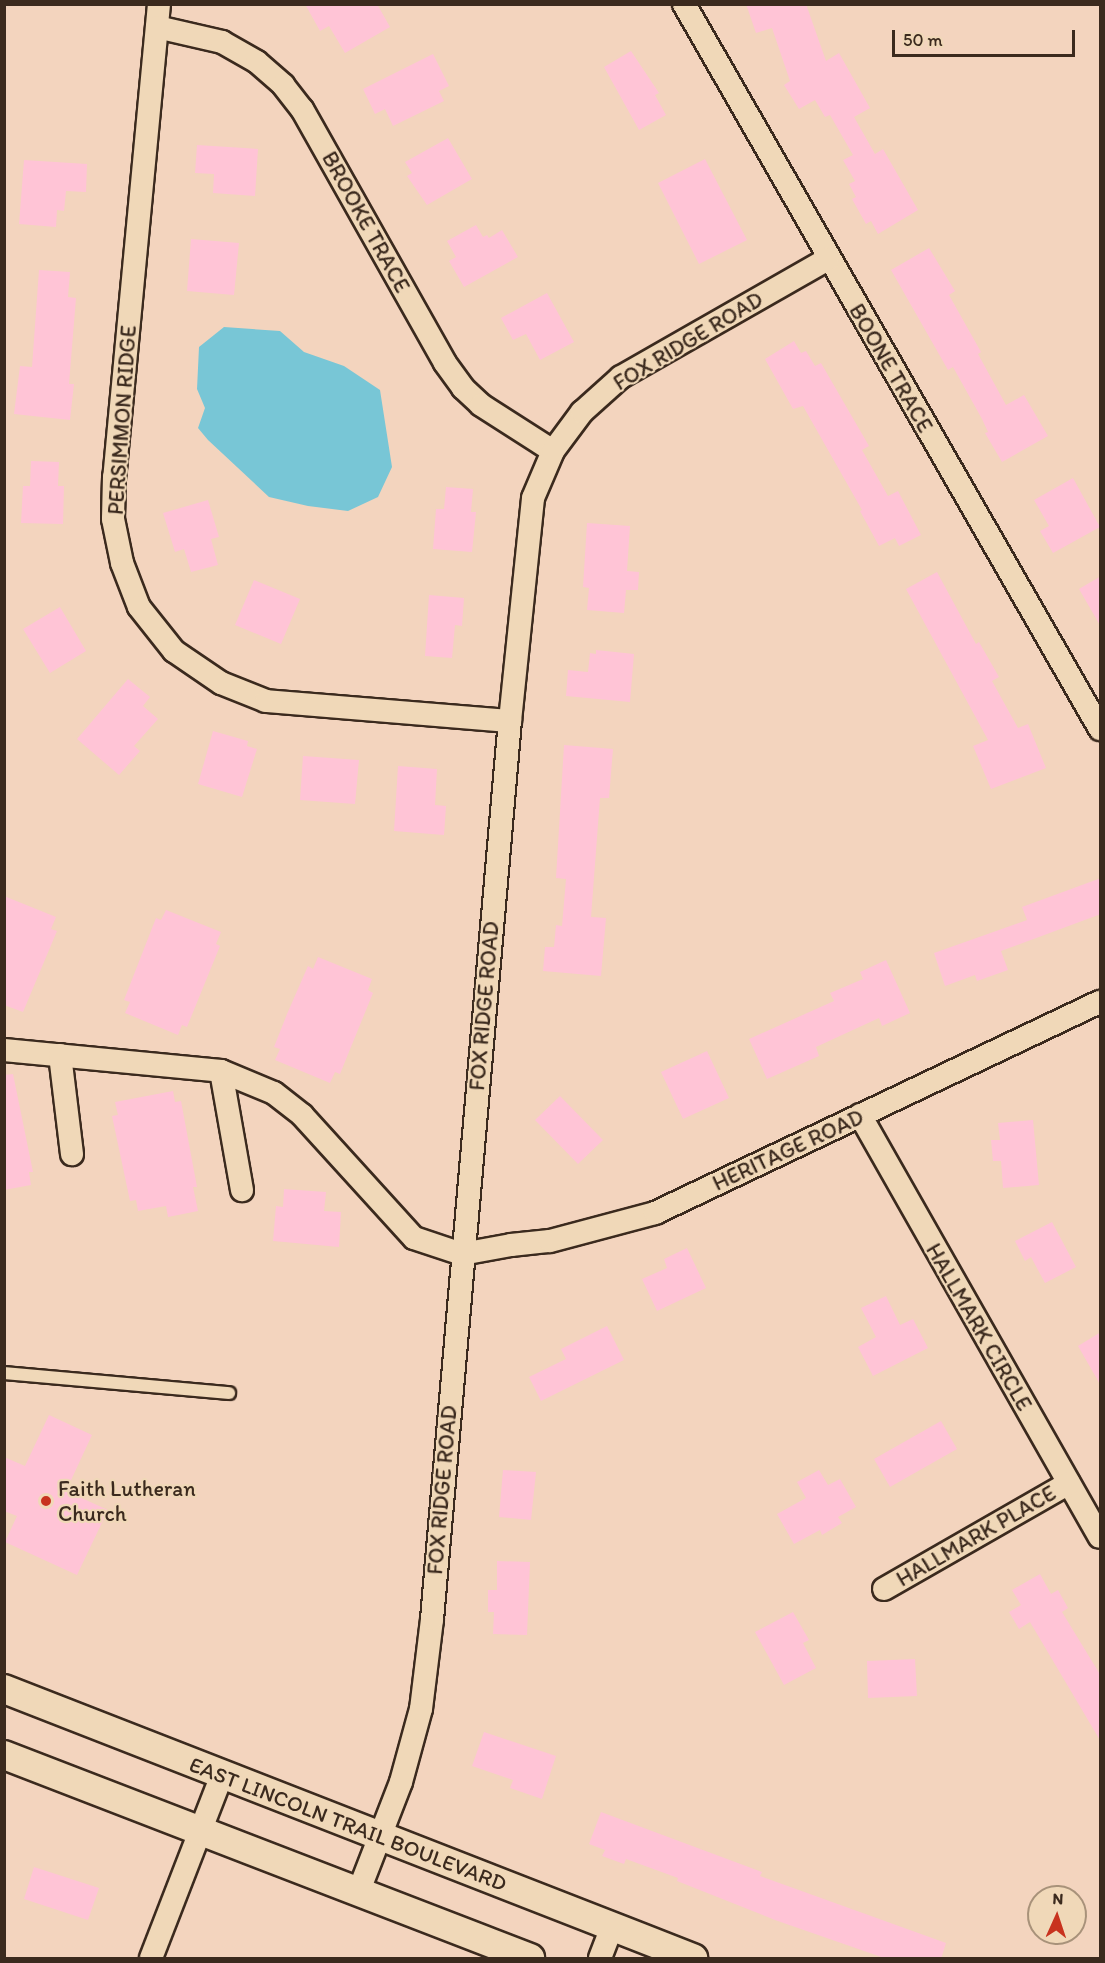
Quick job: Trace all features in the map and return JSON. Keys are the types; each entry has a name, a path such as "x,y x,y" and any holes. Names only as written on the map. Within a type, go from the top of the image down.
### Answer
{"street":[{"name":"PERSIMMON RIDGE","path":"159,4 114,477 115,530 122,563 139,607 174,651 221,683 266,701 510,721"},
{"name":"BOONE TRACE","path":"684,4 828,259 1101,729"},
{"name":"BROOKE TRACE","path":"157,27 222,42 257,62 283,85 302,109 445,363 463,388 481,405 553,451"},
{"name":"FOX RIDGE ROAD","path":"358,1893 412,1746 421,1709 432,1619 510,721 533,498 553,451 582,412 621,377 828,259"},
{"name":"HERITAGE ROAD","path":"462,1254 511,1245 550,1242 655,1213 1101,1002"},
{"path":"4,1050 221,1071 274,1093 302,1115 414,1238 462,1254"},
{"path":"60,1055 72,1154"},
{"path":"221,1071 242,1190"},
{"name":"HALLMARK CIRCLE","path":"860,1116 1101,1537"},
{"name":"HALLMARK PLACE","path":"884,1589 1069,1483"},
{"name":"EAST LINCOLN TRAIL BOULEVARD","path":"4,1689 693,1959"},
{"path":"4,1755 199,1833 530,1959"},
{"path":"151,1959 222,1775"},
{"path":"600,1959 612,1927"}],"lane":[{"path":"4,1373 229,1393"}],"water":[{"path":"224,327 280,331 304,352 344,366 380,390 392,467 378,497 348,511 308,506 269,497 208,440 198,428 205,408 197,389 199,347"}],"building":[{"path":"305,4 377,4 390,27 345,53 329,26 320,31"},
{"path":"746,4 806,4 826,61 839,53 870,108 854,117 875,154 883,149 918,210 878,234 871,221 866,224 852,199 856,197 849,184 855,181 843,160 853,155 830,115 825,117 815,100 799,109 784,85 790,81 772,28 756,33"},
{"path":"631,51 659,93 655,95 666,115 639,130 604,67"},
{"path":"433,54 449,86 439,91 444,101 393,126 385,109 375,114 363,89"},
{"path":"448,138 472,179 427,205 407,176 412,173 405,162"},
{"path":"197,145 258,149 255,196 213,193 214,174 195,173"},
{"path":"705,159 747,240 699,264 658,183"},
{"path":"24,160 87,164 86,192 66,191 64,211 57,210 56,227 19,224"},
{"path":"476,225 483,237 487,235 489,238 502,230 518,257 464,287 449,261 456,257 447,241"},
{"path":"191,239 239,243 234,295 187,291"},
{"path":"929,248 955,291 949,295 981,352 978,354 1006,405 1024,395 1048,436 1002,462 985,433 988,432 982,419 953,367 948,370 891,270"},
{"path":"39,270 70,272 68,297 76,298 69,384 74,384 70,420 14,414 20,366 32,367"},
{"path":"547,293 574,342 540,360 526,334 513,340 501,318"},
{"path":"794,341 801,353 806,351 815,366 821,363 869,446 862,450 888,496 898,491 921,535 899,546 895,538 879,546 860,511 862,510 803,406 793,409 765,359"},
{"path":"31,461 59,462 58,486 64,486 63,524 21,523 23,486 30,486"},
{"path":"1073,478 1100,527 1053,553 1040,531 1049,526 1034,500"},
{"path":"446,487 473,489 471,512 476,512 472,552 433,549 436,509 444,509"},
{"path":"208,500 219,537 211,539 218,565 191,572 184,549 175,552 163,513"},
{"path":"587,523 630,526 627,571 639,572 638,590 626,590 624,613 587,610 589,588 583,587"},
{"path":"937,572 976,644 979,642 999,677 992,681 1018,728 1028,724 1046,768 991,789 973,746 988,740 906,589"},
{"path":"1101,576 1101,627 1079,589"},
{"path":"254,580 300,599 281,644 235,625"},
{"path":"429,595 464,598 462,626 455,625 452,658 425,656"},
{"path":"60,607 86,651 50,673 23,629"},
{"path":"596,650 634,654 630,702 566,696 568,670 588,672 590,653 596,654"},
{"path":"128,679 150,697 143,706 158,719 134,746 140,751 119,775 77,739"},
{"path":"213,731 248,741 247,746 257,749 242,797 198,784"},
{"path":"564,745 613,749 609,798 600,798 591,917 606,918 601,976 543,971 545,947 554,947 556,925 562,926 566,879 556,878"},
{"path":"303,756 359,760 355,804 300,800"},
{"path":"398,766 437,769 435,805 446,806 444,835 394,831"},
{"path":"1101,878 1101,914 1001,951 1008,970 977,981 975,975 945,986 934,953 1027,920 1022,907"},
{"path":"4,896 56,917 51,929 57,931 23,1012 4,1005"},
{"path":"166,910 221,932 216,944 220,946 187,1027 182,1025 178,1035 125,1013 130,1002 124,1000 156,918 161,920"},
{"path":"318,957 372,979 368,990 373,993 340,1074 335,1072 330,1083 275,1060 280,1049 274,1047 287,1014 308,966 313,969"},
{"path":"886,960 910,1013 882,1026 879,1018 816,1047 819,1056 767,1079 749,1039 834,1001 830,993 863,979 860,972"},
{"path":"707,1051 729,1098 683,1119 661,1072"},
{"path":"13,1074 33,1172 29,1172 31,1185 4,1190 4,1075"},
{"path":"173,1091 175,1102 181,1101 197,1187 193,1187 198,1211 168,1217 166,1206 138,1211 136,1200 130,1201 112,1116 118,1115 115,1102"},
{"path":"560,1096 603,1140 578,1164 535,1120"},
{"path":"1033,1120 1039,1185 1003,1188 1001,1161 993,1161 991,1140 1000,1140 998,1123"},
{"path":"284,1189 326,1192 324,1211 341,1212 339,1247 273,1241 276,1206 283,1207"},
{"path":"1052,1222 1076,1267 1045,1283 1031,1257 1025,1261 1015,1241"},
{"path":"687,1248 706,1288 657,1311 642,1279 667,1268 664,1259"},
{"path":"886,1296 900,1325 913,1319 928,1348 873,1376 858,1347 876,1337 861,1308"},
{"path":"607,1326 624,1360 541,1401 529,1377 566,1359 561,1349"},
{"path":"1101,1332 1101,1386 1078,1346"},
{"name":"Faith Lutheran Church","path":"49,1415 92,1435 66,1491 108,1510 77,1575 5,1542 17,1516 4,1511 4,1457 25,1466"},
{"path":"941,1421 957,1449 890,1487 874,1459"},
{"path":"503,1470 536,1472 531,1520 499,1517"},
{"path":"819,1470 828,1485 840,1479 856,1507 838,1517 842,1523 822,1535 820,1530 794,1544 777,1514 806,1498 797,1482"},
{"path":"497,1561 530,1562 527,1635 493,1634 494,1612 488,1612 488,1590 497,1590"},
{"path":"1040,1574 1051,1594 1058,1590 1068,1608 1062,1612 1101,1676 1101,1742 1030,1622 1019,1629 1009,1612 1021,1605 1012,1590"},
{"path":"793,1612 809,1640 803,1643 816,1668 784,1685 755,1632"},
{"path":"915,1659 917,1696 868,1698 867,1661"},
{"path":"484,1732 556,1756 542,1799 510,1788 513,1780 472,1766"},
{"path":"601,1812 762,1872 760,1876 946,1943 941,1959 887,1959 775,1920 677,1881 678,1878 626,1859 624,1864 602,1856 605,1850 589,1844"},
{"path":"34,1867 99,1888 88,1920 24,1899"}],"place":[{"name":"Faith Lutheran Church","path":"46,1501"}]}
